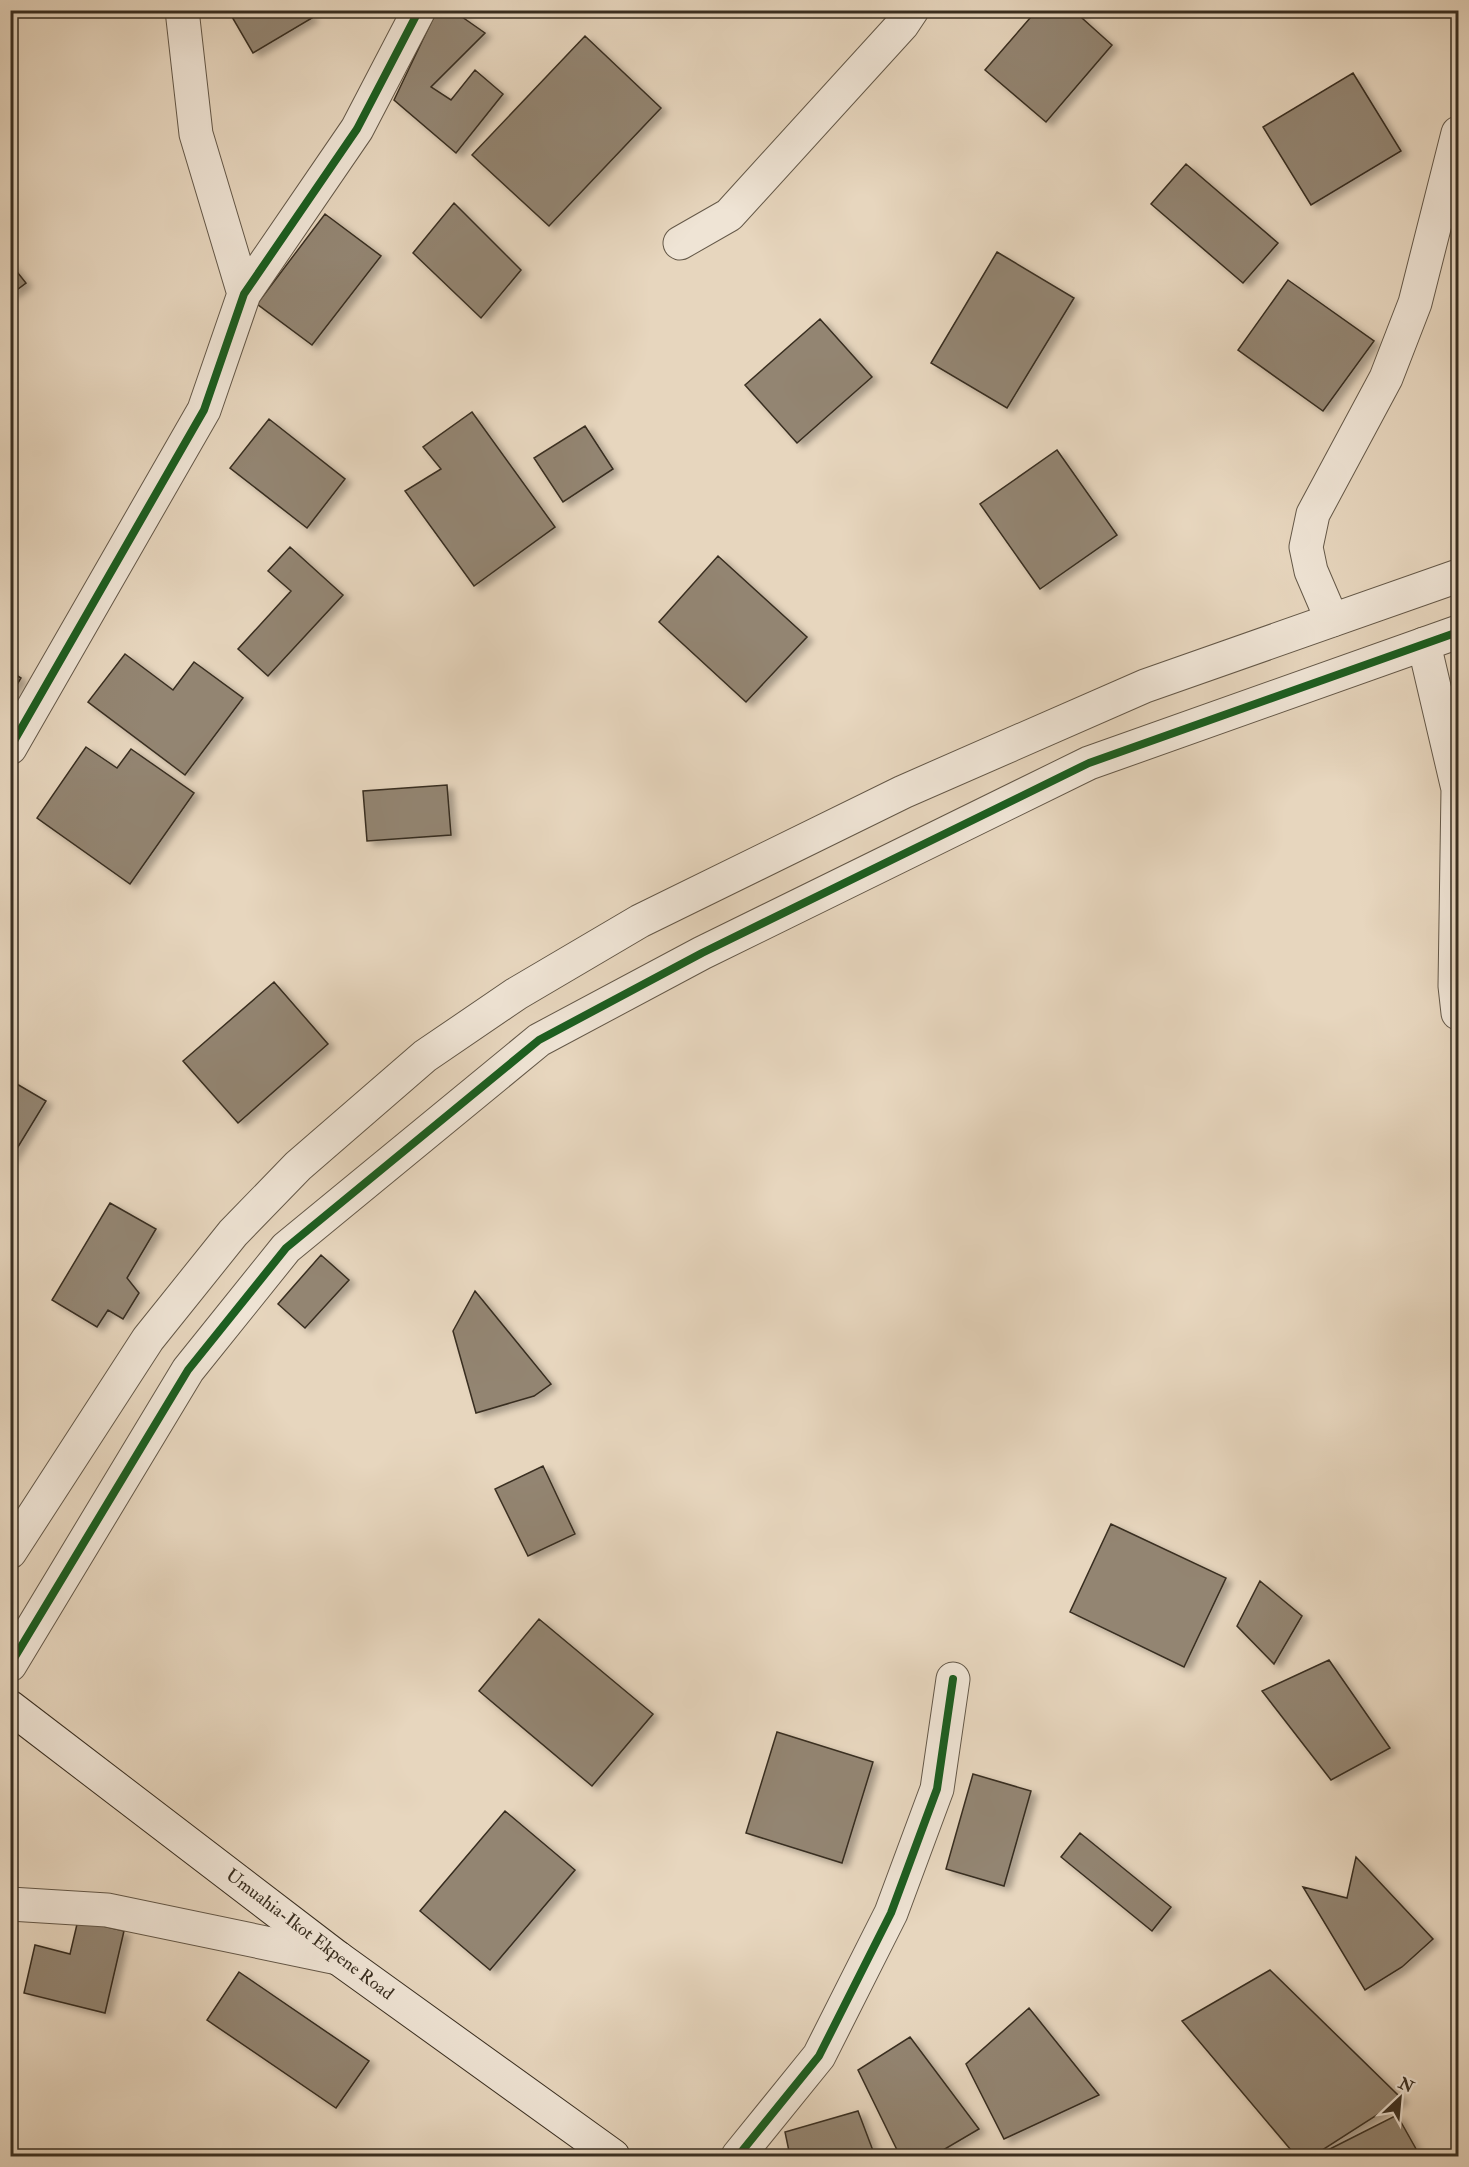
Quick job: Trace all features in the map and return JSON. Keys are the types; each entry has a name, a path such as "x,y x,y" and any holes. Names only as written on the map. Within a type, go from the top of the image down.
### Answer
{"street":[{"path":"182,10 196,134 244,294"},
{"path":"10,748 204,410 244,294 357,129 419,10"},
{"path":"680,243 729,214 902,25 912,10"},
{"path":"1332,620 1311,571 1306,547 1313,514 1386,378 1415,303 1458,133"},
{"path":"10,1552 147,1339 233,1233 298,1166 425,1056 516,994 640,921 893,797 1145,686 1458,576"},
{"path":"10,1665 188,1370 286,1248 539,1040 702,952 1089,763 1458,632"},
{"path":"1424,644 1458,789 1455,986 1458,1012"},
{"path":"738,2157 819,2056 891,1913 937,1789 953,1679"},
{"name":"Umuahia-Ikot Ekpene Road","path":"10,1707 338,1958 613,2157"},
{"path":"10,1904 107,1910 338,1958"}],"building":[{"path":"228,10 307,10 312,18 253,53"},
{"path":"437,10 452,10 485,33 431,87 451,100 475,70 503,94 456,153 394,100"},
{"path":"1037,10 1073,10 1112,45 1046,122 985,70"},
{"path":"585,36 661,108 549,226 472,155"},
{"path":"1353,73 1401,151 1311,205 1263,127"},
{"path":"1186,164 1278,243 1243,283 1151,204"},
{"path":"454,203 521,270 481,318 413,253"},
{"path":"325,214 381,256 312,345 257,304"},
{"path":"997,252 1074,298 1007,408 931,363"},
{"path":"10,263 26,283 10,295"},
{"path":"1288,280 1374,341 1323,411 1238,350"},
{"path":"820,319 872,377 797,443 745,385"},
{"path":"472,412 555,527 474,586 405,491 441,469 423,447"},
{"path":"269,419 345,479 307,528 230,468"},
{"path":"585,426 613,469 563,502 534,458"},
{"path":"1057,450 1117,535 1040,589 980,504"},
{"path":"290,547 343,595 268,676 238,649 291,591 268,571"},
{"path":"718,556 807,637 746,702 659,622"},
{"path":"125,654 173,690 194,662 243,698 185,775 88,702"},
{"path":"10,671 21,678 10,696"},
{"path":"86,747 117,768 131,749 194,793 130,884 37,818"},
{"path":"447,785 451,835 367,841 363,791"},
{"path":"274,982 328,1044 238,1123 183,1061"},
{"path":"10,1080 46,1101 10,1160"},
{"path":"110,1203 156,1229 127,1278 139,1293 123,1319 108,1310 97,1327 52,1300"},
{"path":"321,1255 349,1280 305,1328 278,1304"},
{"path":"475,1291 551,1384 534,1396 476,1413 453,1331"},
{"path":"543,1466 575,1534 528,1556 495,1489"},
{"path":"1111,1524 1226,1578 1184,1667 1070,1612"},
{"path":"1260,1581 1302,1616 1274,1664 1237,1626"},
{"path":"539,1619 653,1714 592,1786 479,1691"},
{"path":"1329,1660 1390,1748 1331,1780 1262,1691"},
{"path":"777,1732 873,1762 842,1863 746,1833"},
{"path":"973,1774 1031,1791 1004,1886 946,1869"},
{"path":"505,1811 575,1870 490,1970 420,1911"},
{"path":"1080,1833 1171,1907 1152,1931 1061,1857"},
{"path":"1356,1857 1433,1939 1402,1967 1365,1990 1303,1887 1347,1898"},
{"path":"78,1920 124,1931 105,2013 24,1993 35,1945 70,1954"},
{"path":"1270,1970 1402,2099 1313,2156 1296,2156 1182,2021"},
{"path":"239,1972 369,2061 336,2108 207,2020"},
{"path":"1029,2008 1099,2095 1004,2139 966,2064"},
{"path":"910,2037 979,2129 933,2156 900,2156 858,2070"},
{"path":"858,2111 875,2156 790,2156 785,2132"},
{"path":"1397,2115 1420,2156 1316,2156"}],"cycle path":[{"path":"10,748 204,410 244,294 357,129 419,10"},
{"path":"10,1665 188,1370 286,1248 539,1040 702,953 1089,763 1458,632"},
{"path":"738,2156 819,2056 891,1913 937,1789 953,1679"}]}
